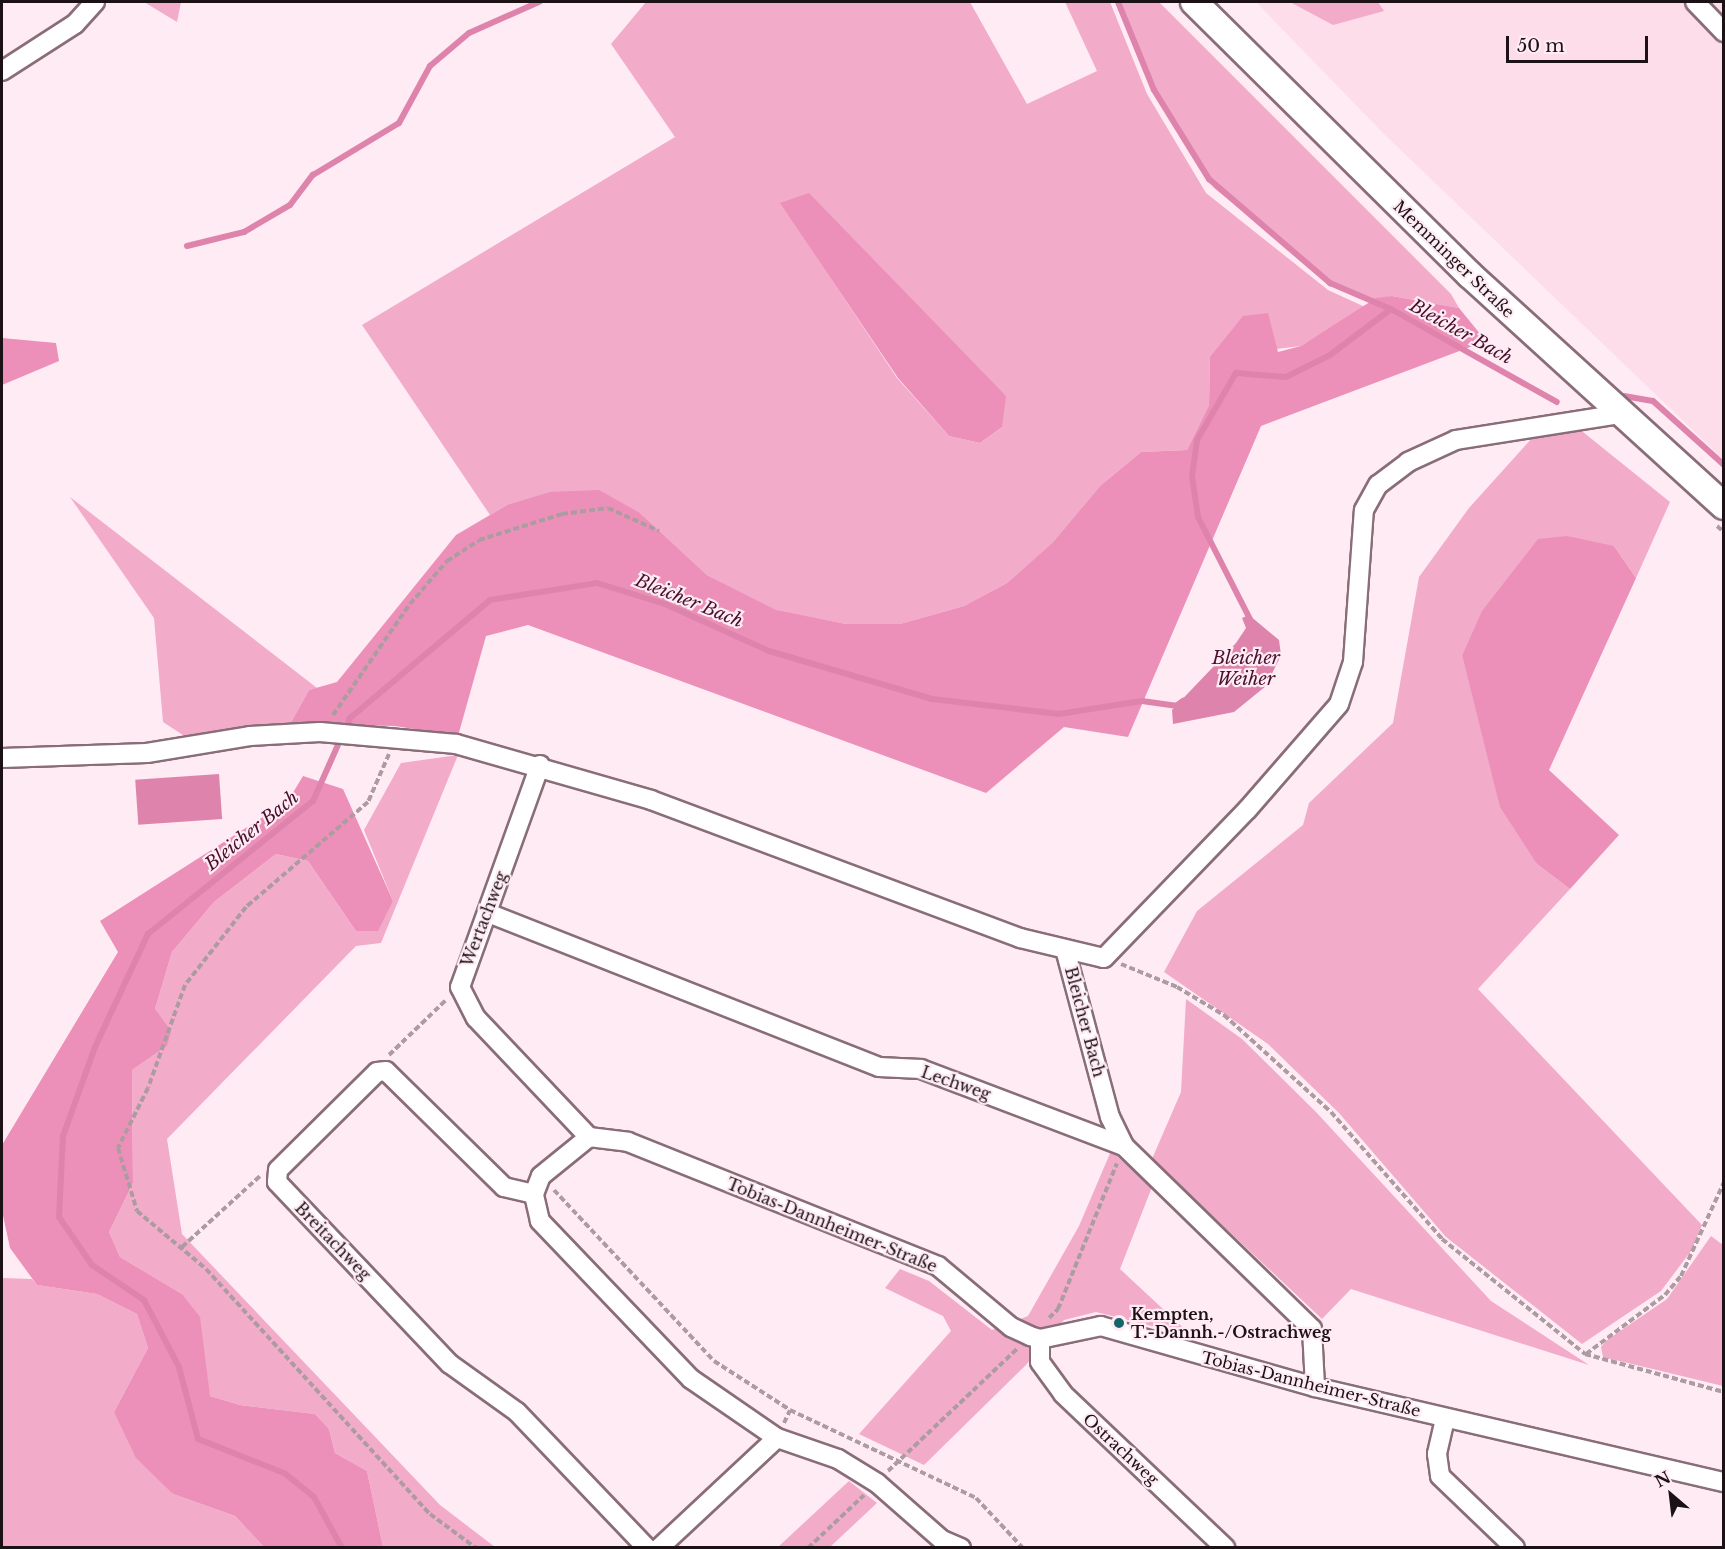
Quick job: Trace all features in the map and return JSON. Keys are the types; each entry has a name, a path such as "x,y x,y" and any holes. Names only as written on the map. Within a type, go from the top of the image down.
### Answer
{"main road":[{"name":"Memminger Straße","path":"1194,2 1470,275 1620,414 1724,506"}],"street":[{"path":"2,71 75,24 95,2"},
{"path":"1695,2 1724,32"},
{"path":"1066,952 1104,958 1247,810 1339,704 1353,662 1364,510 1378,485 1408,462 1455,440 1620,414"},
{"name":"Bleicher Bach","path":"2,758 147,753 250,736 353,732 394,736 540,765 1066,952 1110,1117 1125,1146"},
{"name":"Wertachweg","path":"540,765 460,987 476,1018 589,1137"},
{"name":"Lechweg","path":"488,913 879,1067 921,1069 1125,1146 1312,1329 1315,1387"},
{"path":"278,1170 377,1072 386,1071 504,1187 534,1194"},
{"path":"589,1137 541,1176 534,1194 540,1221 648,1337 691,1379 777,1438 838,1459 877,1483 938,1544 961,1548"},
{"name":"Tobias-Dannheimer-Straße","path":"589,1137 628,1142 938,1266 1011,1327 1035,1338 1101,1326 1315,1387 1724,1482"},
{"name":"Breitachweg","path":"278,1170 278,1182 450,1364 517,1412 647,1548"},
{"name":"Ostrachweg","path":"1035,1338 1040,1362 1063,1394 1225,1548"},
{"path":"1445,1419 1437,1454 1440,1476 1515,1548"},
{"path":"659,1548 777,1438"}],"path":[{"path":"327,733 410,604 447,561 479,540 562,514 608,508 659,531"},
{"path":"394,736 368,802 246,907 186,985 148,1088 118,1148 137,1211 182,1247 296,1363 430,1514 476,1548"},
{"path":"1104,958 1177,987 1224,1015 1331,1112 1442,1239 1585,1354 1724,1392"},
{"path":"386,1071 389,1053 460,987"},
{"path":"1058,1309 1125,1146"},
{"path":"182,1247 261,1175 278,1170"},
{"path":"541,1176 714,1361 779,1404 896,1462 976,1498 1023,1548"},
{"path":"1585,1354 1665,1295 1681,1276 1724,1182"},
{"path":"808,1548 896,1462 1035,1338"}],"shaded area":[{"path":"144,2 181,2 177,22"},
{"path":"646,2 970,2 1027,104 1097,71 1065,2 1110,2 1147,94 1206,193 1328,290 1365,307 1301,346 1210,357 1209,405 1187,450 1141,452 1100,486 1053,542 1007,583 964,606 900,624 846,624 776,611 707,575 640,513 507,505 490,515 362,325 675,137 611,44","holes":["781,203 1002,427 980,443 949,436 897,378"]},
{"path":"1116,2 1159,2 1451,294 1459,308 1392,296 1372,301 1332,283 1214,188 1154,91"},
{"path":"1256,2 1723,2 1723,459 1383,133"},
{"path":"1290,2 1378,2 1384,11 1333,25"},
{"path":"809,193 1006,396 1002,427 980,443 949,436 898,378 780,203"},
{"path":"1392,296 1459,308 1486,341 1261,426 1128,737 1064,727 986,793 528,625 486,636 458,736 395,726 290,724 309,690 337,682 456,535 507,505 550,492 599,490 640,513 707,575 776,610 846,624 900,624 964,606 1007,583 1053,542 1100,486 1141,452 1187,450 1209,405 1210,357 1243,316 1268,313 1278,352 1301,346 1376,298"},
{"path":"2,338 56,343 59,361 2,385"},
{"path":"1578,428 1670,502 1636,578 1614,546 1462,656 1487,754 1537,864 1570,889 1478,989 1702,1225 1691,1251 1661,1291 1582,1344 1446,1237 1339,1113 1268,1044 1164,972 1197,911 1303,825 1309,803 1393,723 1419,577 1469,508 1533,437"},
{"path":"70,497 317,688 309,690 290,724 192,741 163,722 154,618"},
{"path":"1567,536 1614,546 1636,578 1549,770 1619,835 1570,889 1537,864 1500,807 1462,656 1482,611 1538,539"},
{"path":"458,755 381,943 356,946 167,1139 182,1234 440,1505 495,1547 383,1547 367,1471 335,1453 329,1429 315,1414 240,1405 210,1396 182,1294 120,1257 109,1232 133,1183 132,1070 167,1046 155,1009 172,952 214,902 276,854 308,861 356,931 393,901 364,830 401,763"},
{"path":"303,776 343,789 393,901 378,931 356,931 308,861 276,854 214,902 172,952 155,1009 171,1031 167,1046 132,1070 133,1183 109,1232 120,1257 182,1294 200,1317 210,1396 240,1405 315,1414 329,1429 335,1453 367,1471 383,1547 264,1547 235,1516 173,1494 136,1458 114,1412 148,1348 137,1314 97,1294 37,1285 10,1248 2,1211 2,1145 118,952 100,921 288,801"},
{"path":"1186,999 1242,1039 1316,1112 1491,1301 1589,1365 1351,1289 1322,1319 1152,1159 1181,1092"},
{"path":"1111,1151 1152,1187 1120,1269 1192,1336 1096,1312 1064,1320 1025,1366 924,1465 859,1434 951,1331 943,1316 885,1288 900,1269 929,1281 992,1330 1028,1316 1079,1226"},
{"path":"1711,1236 1723,1245 1723,1386 1603,1357 1601,1347 1607,1340 1667,1299"},
{"path":"2,1278 32,1279 37,1285 97,1294 137,1314 148,1348 114,1412 173,1494 235,1516 264,1547 2,1548"},
{"path":"849,1481 877,1503 830,1547 778,1547"}],"water":[{"name":"Bleicher Weiher","path":"1249,615 1279,640 1281,655 1266,686 1234,712 1173,724 1172,710 1236,643 1246,628 1242,618"},
{"path":"219,774 222,819 138,825 135,780"}],"waterway":[{"path":"187,246 244,232 290,205 313,175 399,123 430,66 469,33 539,2"},
{"path":"1118,2 1154,90 1209,179 1330,283 1391,309"},
{"name":"Bleicher Bach","path":"1251,621 1198,517 1192,476 1197,440 1236,373 1286,377 1330,355 1391,309 1557,402"},
{"name":"Bleicher Bach","path":"1624,396 1653,401 1724,465"},
{"name":"Bleicher Bach","path":"342,1548 314,1497 284,1473 198,1439 179,1367 144,1300 92,1265 59,1217 63,1136 95,1047 148,934 313,801 350,718 490,600 597,583 665,604 769,651 932,699 1059,714 1142,701 1176,706 1183,701"}],"place":[{"name":"Kempten, T.-Dannh.-/Ostrachweg","path":"1119,1323"}]}
